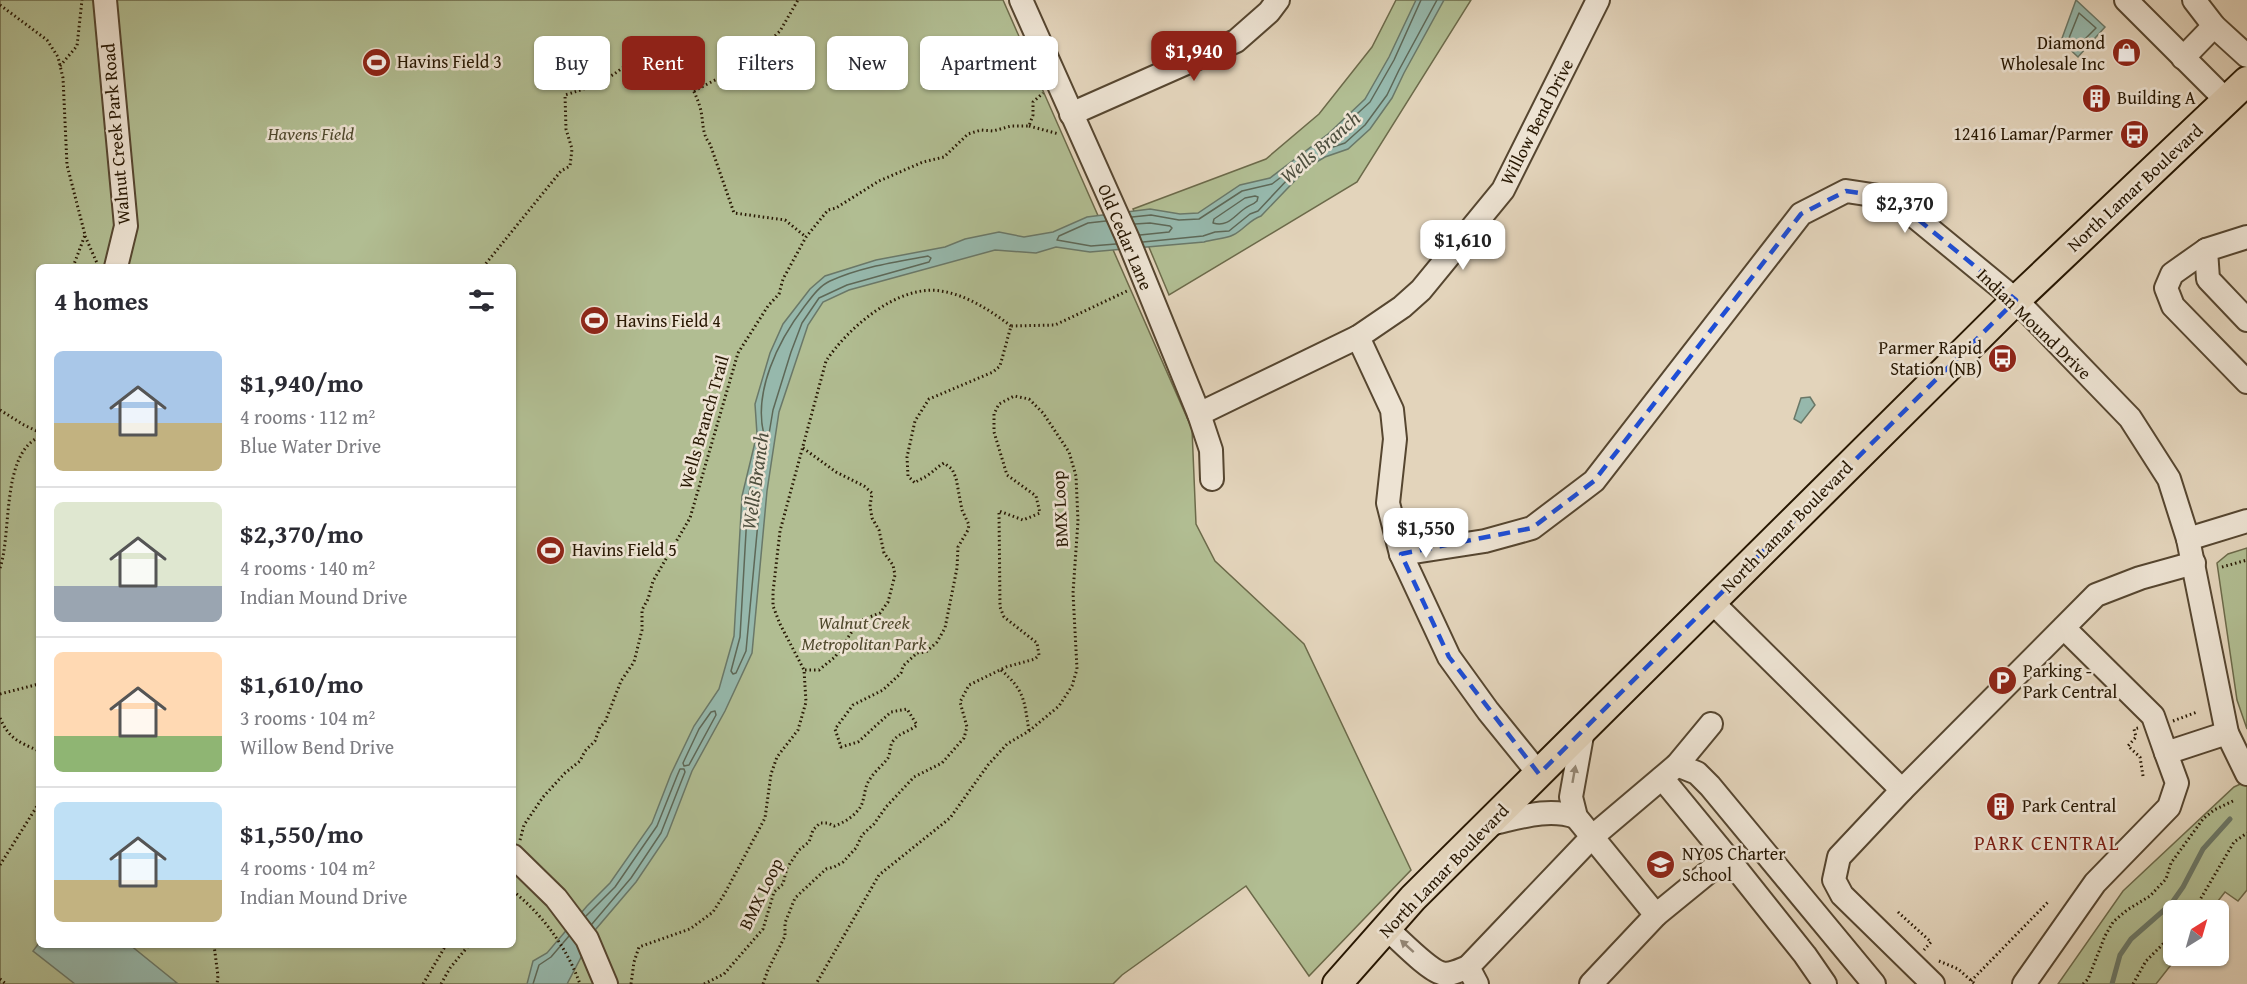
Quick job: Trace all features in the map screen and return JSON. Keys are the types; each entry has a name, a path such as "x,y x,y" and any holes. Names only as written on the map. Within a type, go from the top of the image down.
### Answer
{"main road":[{"name":"North Lamar Boulevard","path":"1337,984 1413,898 2016,300 2247,81"}],"street":[{"name":"Walnut Creek Park Road","path":"105,0 126,226 117,264"},
{"name":"Old Cedar Lane","path":"1022,0 1037,36"},
{"path":"1071,114 1236,41 1269,12 1278,0"},
{"name":"Willow Bend Drive","path":"1199,414 1358,338 1402,307 1421,290 1503,190 1598,0"},
{"path":"2126,0 2227,101"},
{"path":"2193,0 2214,26 2247,56"},
{"path":"2183,58 2214,26"},
{"name":"Old Cedar Lane","path":"1058,86 1146,284 1199,414 1211,450 1212,479"},
{"name":"Indian Mound Drive","path":"1401,554 1485,541 1532,528 1594,481 1801,214 1846,191 1892,198 2016,300 2130,418 2169,479 2188,539 2227,734 2247,774"},
{"path":"2247,237 2206,250 2172,274 2166,288 2173,306 2247,382"},
{"path":"2206,250 2208,279 2247,320"},
{"path":"1358,338 1392,410 1395,439 1388,503 1401,554 1449,657 1488,711 1539,774"},
{"path":"2188,539 2247,521"},
{"path":"1933,984 1842,895 1834,880 1839,857 1902,790 2096,595 2140,578 2193,563"},
{"path":"1712,602 1902,790"},
{"path":"2024,984 2095,882 2169,807 2177,783 2153,716 2064,628"},
{"path":"1386,928 1428,974 1472,975 1592,837 1670,771 1711,724"},
{"path":"1583,730 1571,797 1576,817 1656,915"},
{"path":"2166,753 2227,734"},
{"path":"1670,771 1727,857 1805,955 1825,984"},
{"path":"1670,771 1697,773 1710,786 1874,984"},
{"path":"1490,824 1541,813 1563,813 1576,817"},
{"path":"1591,984 1656,915 1727,857"},
{"path":"516,859 556,898 587,939 606,984"}],"path":[{"path":"60,66 77,46 82,0"},
{"path":"694,91 746,64 780,31 798,0"},
{"path":"0,5 47,40 58,57 63,78 67,165 85,235 97,264"},
{"path":"485,264 561,171 570,166 572,149 566,129 565,95 599,85 614,76 640,54 670,57 692,85 701,110 704,136 710,144 734,213 785,220 806,237"},
{"name":"Wells Branch Trail","path":"516,859 524,825 543,797 565,773 580,761 585,751 595,741 621,681 634,662 642,630 642,610 660,567 690,518 738,353 768,306 780,294 786,271 806,237 828,210 836,208 849,198 895,173 944,157 968,134 981,129 993,131 1011,126 1029,126 1033,115 1033,102 1050,90"},
{"path":"74,264 85,235"},
{"path":"1011,326 1055,325 1088,308 1146,284"},
{"name":"BMX Loop","path":"631,984 634,962 639,948 690,929 713,912 765,819 771,774 777,757 798,730 806,702 804,670 780,624 773,606 773,592 780,531 826,361 837,345 869,313 912,293 938,291 955,294 990,311 1011,326 1000,366 993,372 929,399 915,421 911,433 907,457 908,476 915,483 928,476 933,468 944,463 952,469 962,510 969,525 958,547 957,568 945,628 938,642 926,652 916,653 903,666 901,673 883,690 853,705 836,729 841,747 858,742 891,711 907,709 917,725 910,732 898,735 891,742 889,757 878,767 867,783 861,806 857,811 843,823 834,826 820,823 813,830 809,842 799,850 787,868 783,884 774,892 763,929 724,974 704,984"},
{"name":"BMX Loop","path":"764,984 768,970 785,936 785,923 795,898 826,869 843,862 856,848 862,835 914,777 942,763 964,738 967,727 960,702 969,685 1006,667 1035,659 1039,655 1037,643 1004,616 999,597 1001,577 999,511 1023,520 1040,513 1036,496 1007,475 994,432 994,414 999,404 1014,396 1029,399 1043,413 1068,452 1076,476 1078,521 1073,593 1077,669 1072,686 1059,706 1029,731 1007,744 988,765 950,818 879,875 816,984"},
{"path":"0,410 36,431"},
{"path":"0,568 8,522 11,477 21,457 36,439"},
{"path":"803,447 836,472 864,486 872,493 870,506 872,518 879,530 884,553 893,565 895,575 888,602 880,613 862,620 835,657 819,670 804,670"},
{"path":"2222,567 2247,560"},
{"path":"1000,670 1017,684 1022,693 1029,731"},
{"path":"0,694 36,685"},
{"path":"0,718 12,738 36,750"},
{"path":"2083,984 2088,979 2105,936 2114,922 2127,910 2150,896 2166,879 2170,863 2203,819 2214,810 2235,800"},
{"path":"0,866 36,807"},
{"path":"2200,900 2234,842 2247,833"},
{"path":"516,894 547,925 573,963 580,984"},
{"path":"1933,958 1958,969 1973,982 2049,901"},
{"path":"1898,912 1930,942 1924,950 1928,954"},
{"path":"2133,984 2146,961 2163,944"},
{"path":"214,948 217,984"},
{"path":"423,984 444,948"},
{"path":"441,984 450,968 467,948"},
{"path":"0,979 6,984"}],"highlighted area":[{"path":"1846,191 1892,198 2016,300 1539,774 1449,657 1401,554 1532,528 1594,481 1801,214"}],"green space":[{"name":"Walnut Creek Metropolitan Park","path":"0,0 1003,0 1019,36 920,36 920,90 1043,90 1192,429 1196,524 1215,561 1304,644 1411,870 1309,976 1246,886 1122,975 1113,984 0,984"},
{"path":"1396,0 1471,0 1357,182 1169,295 1133,209 1266,159 1319,114 1372,47"},
{"path":"2247,548 2247,729 2237,700 2217,563 2228,554"},
{"path":"2247,781 2247,890 2238,901 2225,892 2219,900 2163,900 2163,966 2170,966 2156,984 2058,984 2123,891 2234,787"}],"water":[{"name":"Wells Branch","path":"1416,0 1444,0 1392,98 1370,129 1348,149 1325,157 1308,167 1261,216 1233,235 1204,242 1090,252 1056,247 1036,253 995,250 849,290 823,302 808,325 779,412 767,491 752,653 725,711 692,771 667,836 636,882 596,929 567,984 527,984 533,961 547,953 610,883 652,823 671,774 694,726 719,689 734,636 742,496 757,434 755,404 770,353 783,324 810,289 825,276 876,260 945,247 965,239 999,232 1024,237 1053,232 1087,217 1150,209 1180,214 1198,213 1240,185 1270,178 1328,134 1365,99 1389,57"},
{"path":"2076,0 2105,27 2078,57 2061,41"},
{"path":"1810,397 1815,405 1801,423 1794,419 1801,398"},
{"path":"36,947 134,948 177,983 75,984 33,951"}],"waterway":[{"path":"2112,984 2120,955 2131,939 2171,904 2183,887 2203,849 2230,819"}],"place":[{"name":"Diamond Wholesale Inc","path":"2126,53"},
{"name":"Havins Field 3","path":"376,62"},
{"name":"Building A","path":"2096,98"},
{"name":"12416 Lamar/Parmer","path":"2134,134"},
{"name":"Havins Field 4","path":"595,321"},
{"name":"Parmer Rapid Station (NB)","path":"2003,358"},
{"name":"Havins Field 5","path":"551,550"},
{"name":"Parking - Park Central","path":"2002,681"},
{"name":"Park Central","path":"2001,806"},
{"name":"NYOS Charter School","path":"1661,864"}],"district":[{"name":"PARK CENTRAL","path":"2047,843"}],"park label":[{"name":"Havens Field","path":"311,134"}]}
